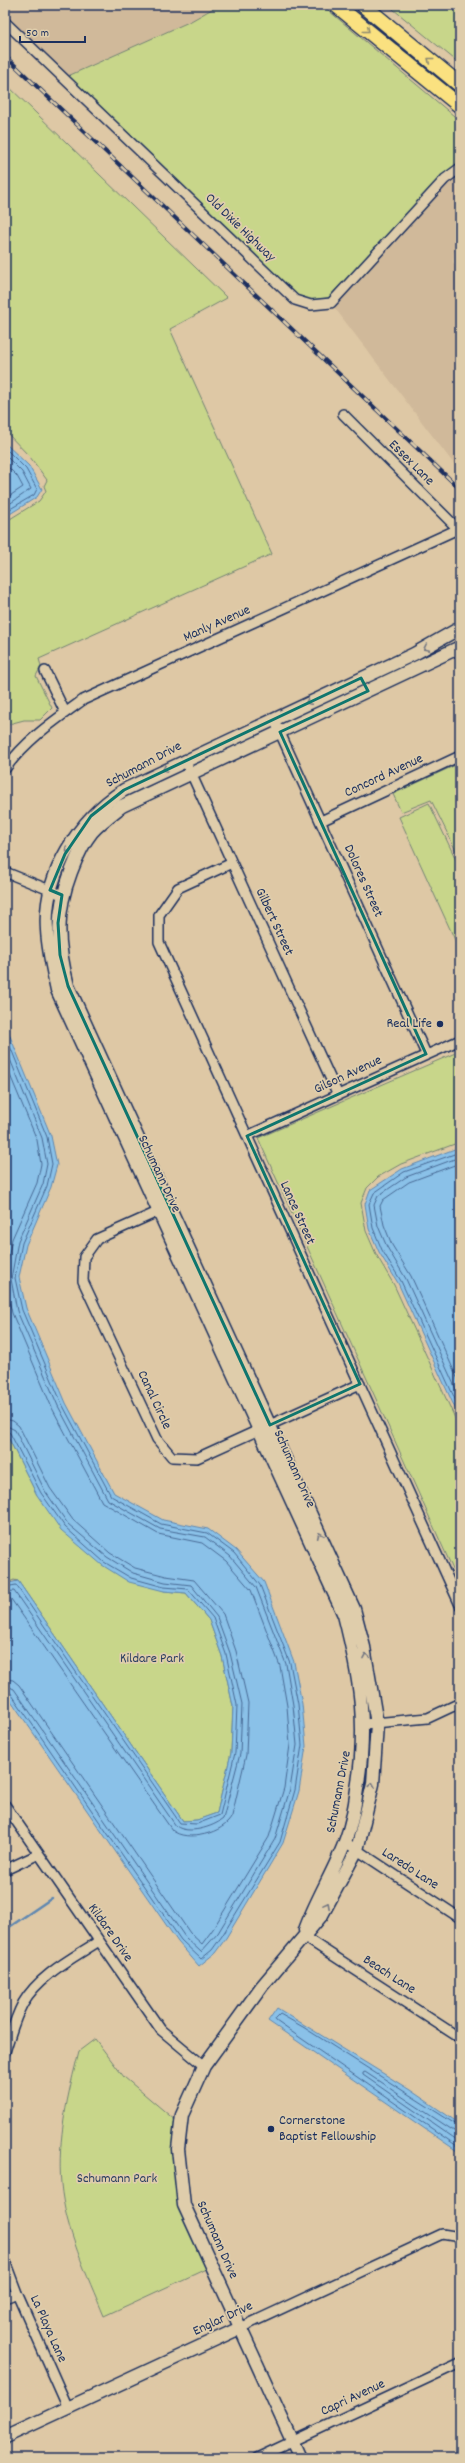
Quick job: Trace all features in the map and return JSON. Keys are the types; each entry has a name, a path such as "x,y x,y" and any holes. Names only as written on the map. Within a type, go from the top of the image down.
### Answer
{"main road":[{"path":"336,5 460,106"},
{"path":"363,5 460,85"}],"street":[{"name":"Old Dixie Highway","path":"5,22 295,300 306,304 331,303 445,180 460,168"},
{"name":"Essex Lane","path":"343,414 459,530"},
{"name":"Manly Avenue","path":"5,769 18,752 37,734 83,700 459,530"},
{"name":"Schumann Drive","path":"165,1208 57,990 46,929 50,890 65,854 91,816 124,790 446,638 460,628"},
{"path":"446,638 456,649"},
{"name":"Schumann Drive","path":"300,2458 184,2206 178,2149 182,2115 204,2066 262,1986 322,1915 357,1850 373,1784 377,1724 364,1647 354,1609 265,1427 165,1208 68,986 60,955 58,923 62,895 76,858 92,832 122,806 190,772 280,732 456,649"},
{"path":"45,671 65,712"},
{"path":"361,678 368,691"},
{"name":"Dolores Street","path":"274,718 426,1054"},
{"name":"Concord Avenue","path":"321,821 460,756"},
{"name":"Gilbert Street","path":"185,760 338,1095"},
{"name":"Lance Street","path":"232,863 178,888 159,915 159,942 460,1605"},
{"path":"5,872 62,895"},
{"name":"Gilson Avenue","path":"247,1136 426,1054 460,1040"},
{"name":"Canal Circle","path":"165,1208 97,1239 84,1257 83,1281 157,1439 172,1457 197,1458 360,1384"},
{"name":"Schumann Drive","path":"265,1427 344,1615 360,1686 364,1724 362,1760 355,1803 345,1842 330,1878 312,1911 303,1936"},
{"path":"364,1724 377,1724 428,1718 460,1703"},
{"name":"Kildare Drive","path":"5,1805 161,2030 204,2066"},
{"name":"Laredo Lane","path":"345,1842 460,1918"},
{"path":"5,1870 39,1854"},
{"name":"Beach Lane","path":"303,1936 460,2038"},
{"path":"5,2052 17,2014 30,1993 43,1979 98,1940"},
{"name":"Englar Drive","path":"5,2437 442,2234 457,2235"},
{"name":"La Playa Lane","path":"5,2261 17,2293 68,2408"},
{"path":"5,2298 17,2293"},
{"name":"Capri Avenue","path":"257,2458 460,2363"}],"highlighted area":[{"path":"361,678 368,691 280,732 426,1054 247,1136 360,1384 270,1425 68,986 60,955 58,923 62,895 50,890 65,854 91,816 124,790"}],"shaded area":[{"path":"5,5 219,5 191,21 68,76 5,15"},
{"path":"460,175 460,249 454,252 453,262 460,271 460,467 457,468 334,307 448,183"}],"green space":[{"path":"219,5 322,5 460,121 460,162 442,176 328,298 311,300 297,296 68,76 191,21"},
{"path":"388,5 460,5 460,64"},
{"path":"5,83 227,298 170,329 272,554 39,659 41,666 36,676 52,708 40,720 24,720 5,725 5,522 39,501 46,491 44,486 47,480 30,457 5,431"},
{"path":"460,763 460,859 431,800 401,812 393,794"},
{"path":"429,803 460,868 460,951 399,817"},
{"path":"460,1051 460,1142 401,1164 378,1177 367,1188 361,1203 366,1231 376,1254 394,1285 460,1429 460,1585 258,1138"},
{"name":"Kildare Park","path":"5,1431 37,1495 164,1591 186,1593 209,1620 222,1656 233,1706 231,1753 217,1813 197,1820 183,1821 18,1581 14,1580 5,1584"},
{"name":"Schumann Park","path":"95,2039 124,2077 176,2121 173,2142 175,2180 184,2215 206,2269 104,2316 72,2235 63,2201 60,2167 64,2117 79,2051"}],"water":[{"path":"5,443 29,466 42,489 37,497 5,517"},
{"path":"5,1024 51,1136 57,1165 51,1187 26,1245 19,1277 26,1308 66,1403 114,1493 163,1520 208,1529 236,1550 264,1582 294,1662 302,1704 306,1746 299,1791 283,1843 226,1938 215,1953 199,1966 178,1942 5,1692 5,1584 18,1581 183,1821 197,1820 217,1813 231,1753 233,1706 222,1656 209,1620 186,1593 164,1591 129,1582 102,1565 61,1530 37,1495 5,1431"},
{"path":"460,1147 460,1419 398,1283 379,1252 369,1229 365,1204 370,1190 402,1169"},
{"path":"277,2008 410,2090 460,2124 460,2153 268,2021"}],"waterway":[{"path":"5,1930 52,1898"}],"railway":[{"path":"5,56 460,489"}],"place":[{"name":"Real Life","path":"440,1024"},
{"name":"Cornerstone Baptist Fellowship","path":"271,2129"}]}
